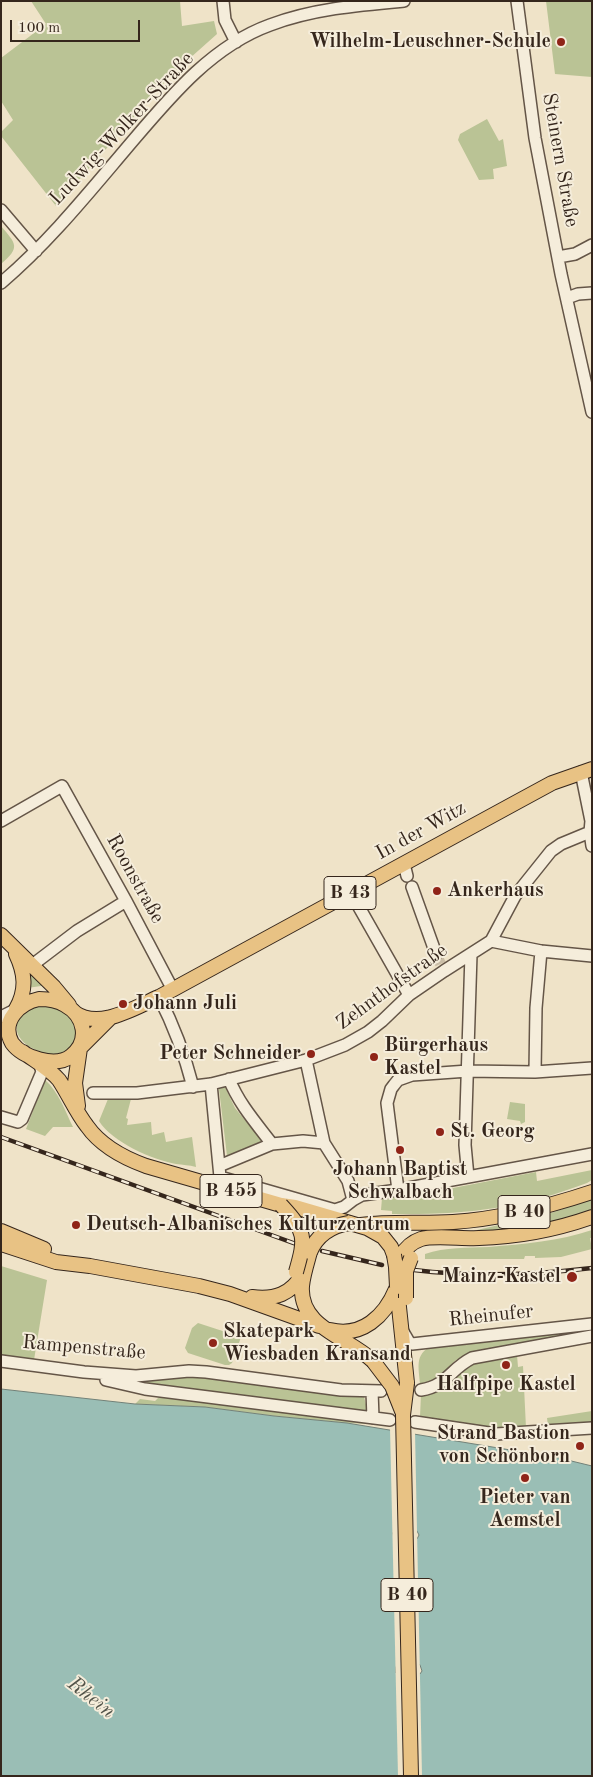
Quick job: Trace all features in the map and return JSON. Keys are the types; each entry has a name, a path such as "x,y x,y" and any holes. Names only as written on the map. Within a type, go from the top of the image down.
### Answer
{"main road":[{"name":"In der Witz","path":"73,1011 80,1016 90,1019 112,1017 159,997 351,893 405,870 545,787 586,770"},
{"name":"B 455","path":"6,939 64,999 81,1023 83,1030 75,1083 78,1112"},
{"name":"B 455","path":"6,939 20,963 24,980 23,991 9,1021 9,1035 13,1044 58,1080 94,1136 118,1153 146,1166 281,1205 368,1227"},
{"path":"15,1010 26,1002 39,999 54,1001 73,1011"},
{"name":"In der Witz","path":"81,1047 112,1017"},
{"path":"21,1051 38,1058 57,1061 69,1058 81,1047"},
{"name":"B 40","path":"403,1419 392,1386 373,1360 351,1344 323,1328 307,1312 303,1300 302,1273 316,1241 325,1232 336,1226 413,1230 454,1222 517,1214 592,1192"},
{"name":"B 455","path":"281,1205 296,1215 304,1224 309,1234 310,1252"},
{"name":"B 455","path":"230,1294 262,1298 281,1295 302,1273 302,1235 295,1220 281,1205"},
{"name":"B 40","path":"410,1350 402,1330 399,1295 400,1259 407,1248 420,1239 500,1237 528,1234 557,1228 592,1217"},
{"path":"368,1227 387,1242 400,1259"},
{"path":"1,1231 90,1266"},
{"path":"1,1244 56,1262 90,1266 199,1286 230,1294 323,1328 347,1332 367,1326 382,1314 399,1295"},
{"path":"230,1294 288,1324 327,1338 351,1344"},
{"name":"B 40","path":"399,1295 410,1350 403,1419 411,1776"}],"street":[{"path":"223,1 226,20 236,42"},
{"name":"Ludwig-Wolker-Straße","path":"1,283 36,251 187,81 216,56 236,42 270,25 298,17 356,6 404,1"},
{"name":"Steinern Straße","path":"517,1 535,138 549,202 558,257 592,412"},
{"path":"1,210 36,251"},
{"path":"558,257 575,254 592,245"},
{"path":"567,298 578,294 592,293"},
{"path":"586,770 592,846"},
{"name":"Roonstraße","path":"1,821 62,786 173,990"},
{"path":"590,832 561,844 551,851 515,896 491,941 541,951 592,956"},
{"path":"412,887 436,954"},
{"path":"351,893 409,995"},
{"path":"31,966 77,931 126,901"},
{"name":"Zehnthofstraße","path":"93,1093 137,1093 193,1087 306,1060 358,1039 382,1021 409,995 442,968 471,954 491,941"},
{"path":"535,1072 536,1008 541,951"},
{"path":"468,1177 465,1144 471,954"},
{"path":"159,997 170,1018 187,1063 193,1087"},
{"path":"1,1017 15,1010"},
{"path":"1,1041 21,1051"},
{"path":"306,1060 325,1144 348,1181 353,1200"},
{"path":"1,1116 18,1122 22,1119 42,1072 40,1064"},
{"path":"398,1190 387,1103 391,1089 398,1080 412,1074 535,1072 592,1068"},
{"path":"229,1079 245,1110 272,1144"},
{"path":"211,1084 220,1171"},
{"path":"220,1171 272,1144 303,1141 325,1144"},
{"path":"220,1171 335,1210 344,1207 362,1195 592,1154"},
{"name":"Rheinufer","path":"410,1350 592,1324"},
{"name":"Rheinufer","path":"421,1390 432,1389 438,1386 462,1363 472,1358 592,1336"},
{"name":"Rampenstraße","path":"1,1361 84,1372 136,1376 189,1371 206,1372 341,1390 377,1391 373,1418"},
{"path":"84,1372 93,1378 145,1389 373,1418 403,1419 496,1434 592,1428"}],"green space":[{"path":"31,1 180,1 182,26 214,21 217,34 171,75 56,206 1,136 1,132 13,120 1,101 1,58 46,24"},
{"path":"546,1 592,1 592,77 555,74"},
{"path":"487,119 499,141 503,139 507,166 493,169 494,179 479,180 458,140 460,134"},
{"path":"1,226 13,241 14,249 1,264"},
{"path":"27,965 48,985 27,988"},
{"path":"39,1004 63,1008 78,1026 74,1048 56,1055 43,1053 29,1047 19,1037 17,1024 20,1016 26,1010"},
{"path":"45,1080 58,1096 73,1127 53,1127 45,1136 26,1129"},
{"path":"225,1087 235,1108 262,1141 227,1156 219,1089"},
{"path":"108,1099 131,1099 126,1118 128,1119 127,1125 151,1122 152,1135 164,1132 166,1142 192,1137 196,1167 156,1159 134,1149 113,1136 99,1121"},
{"path":"510,1102 525,1104 525,1122 521,1124 520,1121 507,1119"},
{"path":"592,1170 592,1180 587,1183 538,1199 491,1209 418,1214 392,1214 392,1211 381,1210 382,1198 422,1194 536,1172 537,1181"},
{"path":"592,1199 592,1212 536,1228 477,1233 477,1230 551,1213"},
{"path":"592,1230 592,1238 590,1238 592,1249 561,1257 535,1258 535,1256 525,1256 524,1259 425,1259 425,1254 440,1250 541,1242"},
{"path":"1,1266 47,1280 34,1360 1,1361"},
{"name":"Skatepark Wiesbaden Kransand","path":"198,1323 241,1337 232,1363 225,1365 188,1353 185,1348 192,1328"},
{"path":"592,1328 592,1334 466,1355 456,1360 432,1383 420,1384 420,1357 426,1349 432,1346"},
{"path":"517,1355 518,1367 523,1366 526,1428 492,1429 420,1417 421,1394 440,1392 466,1367 478,1362"},
{"path":"188,1374 364,1397 369,1424 274,1416 205,1407 135,1404 140,1399 155,1401 161,1395 123,1379"},
{"path":"592,1411 592,1423 548,1426 547,1418"}],"water":[{"name":"Rhein","path":"1,1389 135,1404 205,1407 347,1423 559,1458 592,1466 592,1776 1,1776","holes":["417,1531 419,1535 417,1539 394,1539 393,1533","420,1665 422,1671 420,1674 396,1673 396,1667"]}],"pier":[{"path":"390,1428 415,1432 422,1776 398,1776"}],"tunnel":[{"path":"436,954 441,965"}],"railway":[{"path":"1,1137 296,1244"},
{"path":"322,1251 382,1265"},
{"path":"414,1270 458,1274 503,1274 592,1268"}],"place":[{"name":"Wilhelm-Leuschner-Schule","path":"561,42"},
{"name":"Ankerhaus","path":"437,891"},
{"name":"Johann Juli","path":"123,1004"},
{"name":"Peter Schneider","path":"311,1054"},
{"name":"Bürgerhaus Kastel","path":"374,1057"},
{"name":"St. Georg","path":"440,1132"},
{"name":"Johann Baptist Schwalbach","path":"400,1150"},
{"name":"Deutsch-Albanisches Kulturzentrum","path":"76,1225"},
{"name":"Mainz-Kastel","path":"572,1277"},
{"name":"Skatepark Wiesbaden Kransand","path":"213,1343"},
{"name":"Halfpipe Kastel","path":"506,1365"},
{"name":"Strand Bastion von Schönborn","path":"580,1446"},
{"name":"Pieter van Aemstel","path":"525,1478"}]}
